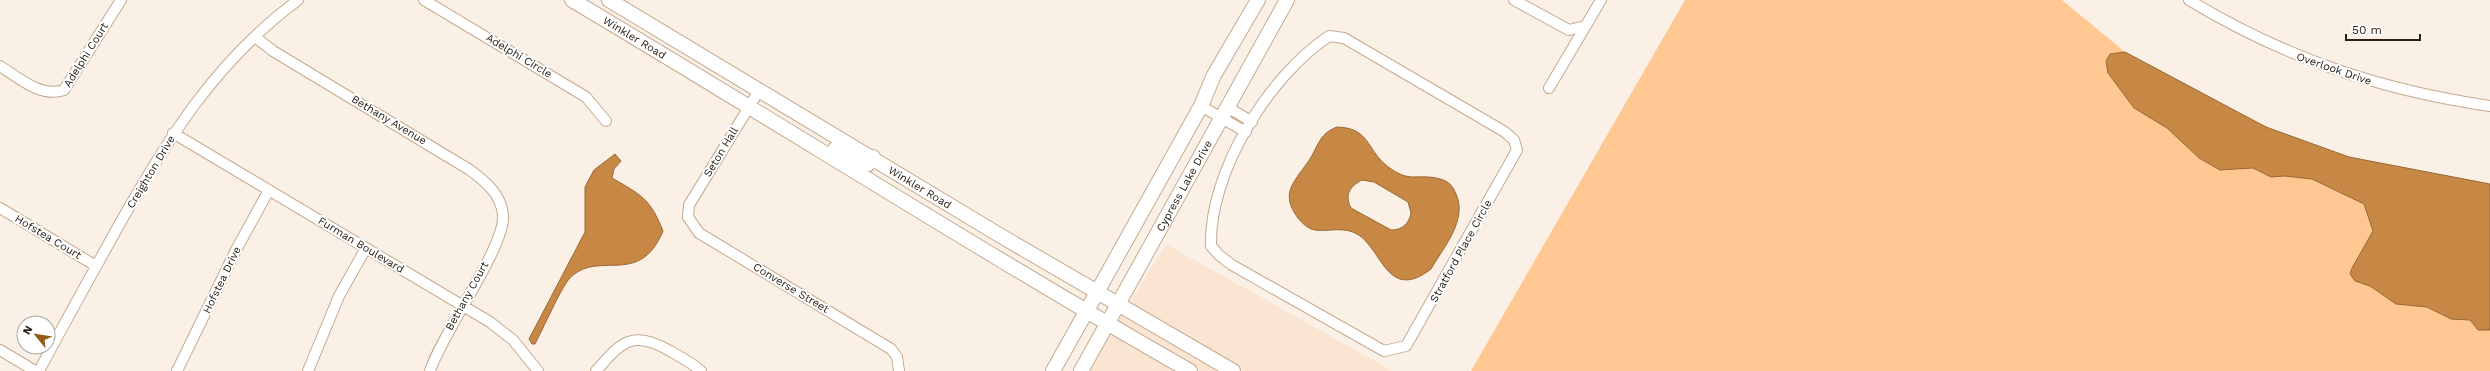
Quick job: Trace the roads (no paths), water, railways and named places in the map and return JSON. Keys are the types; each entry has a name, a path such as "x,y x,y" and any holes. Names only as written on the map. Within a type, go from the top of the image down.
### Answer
{"street":[{"name":"Adelphi Court","path":"0,66 42,91 54,94 64,90 121,0"},
{"name":"Creighton Drive","path":"39,371 96,266 173,133 212,81 255,37 298,0"},
{"name":"Adelphi Circle","path":"424,0 586,97 606,121"},
{"name":"Winkler Road","path":"572,0 749,105 928,218 1190,371"},
{"name":"Winkler Road","path":"609,0 1232,371"},
{"path":"1053,371 1201,106 1214,75 1258,0"},
{"name":"Cypress Lake Drive","path":"1081,371 1108,324 1127,286 1226,114 1287,0"},
{"path":"1514,0 1569,30 1585,26"},
{"path":"1549,88 1601,0"},
{"name":"Overlook Drive","path":"2190,0 2260,40 2325,67 2411,92 2490,106"},
{"name":"Stratford Place Circle","path":"1329,36 1344,38 1505,132 1514,140 1517,150 1406,346 1384,351 1232,265 1211,246 1213,215 1222,181 1246,132 1262,102 1313,47 1329,36"},
{"name":"Bethany Avenue","path":"255,37 273,51 475,174 490,185 497,195 501,205 503,221"},
{"name":"Seton Hall","path":"688,217 689,206 760,89"},
{"path":"1201,106 1252,122"},
{"path":"1226,114 1246,132"},
{"path":"789,130 812,136 860,162 868,164 873,157"},
{"name":"Furman Boulevard","path":"173,133 502,330 538,371"},
{"name":"Hofstea Drive","path":"177,371 236,250 269,190"},
{"name":"Hofstea Court","path":"0,208 96,266"},
{"name":"Converse Street","path":"688,217 699,233 891,348 897,357 899,371"},
{"name":"Bethany Court","path":"430,371 440,347 499,238 503,221"},
{"path":"308,371 339,296 366,248"},
{"path":"596,371 618,346 639,338 660,344 701,371"},
{"path":"0,350 35,371"}]}
